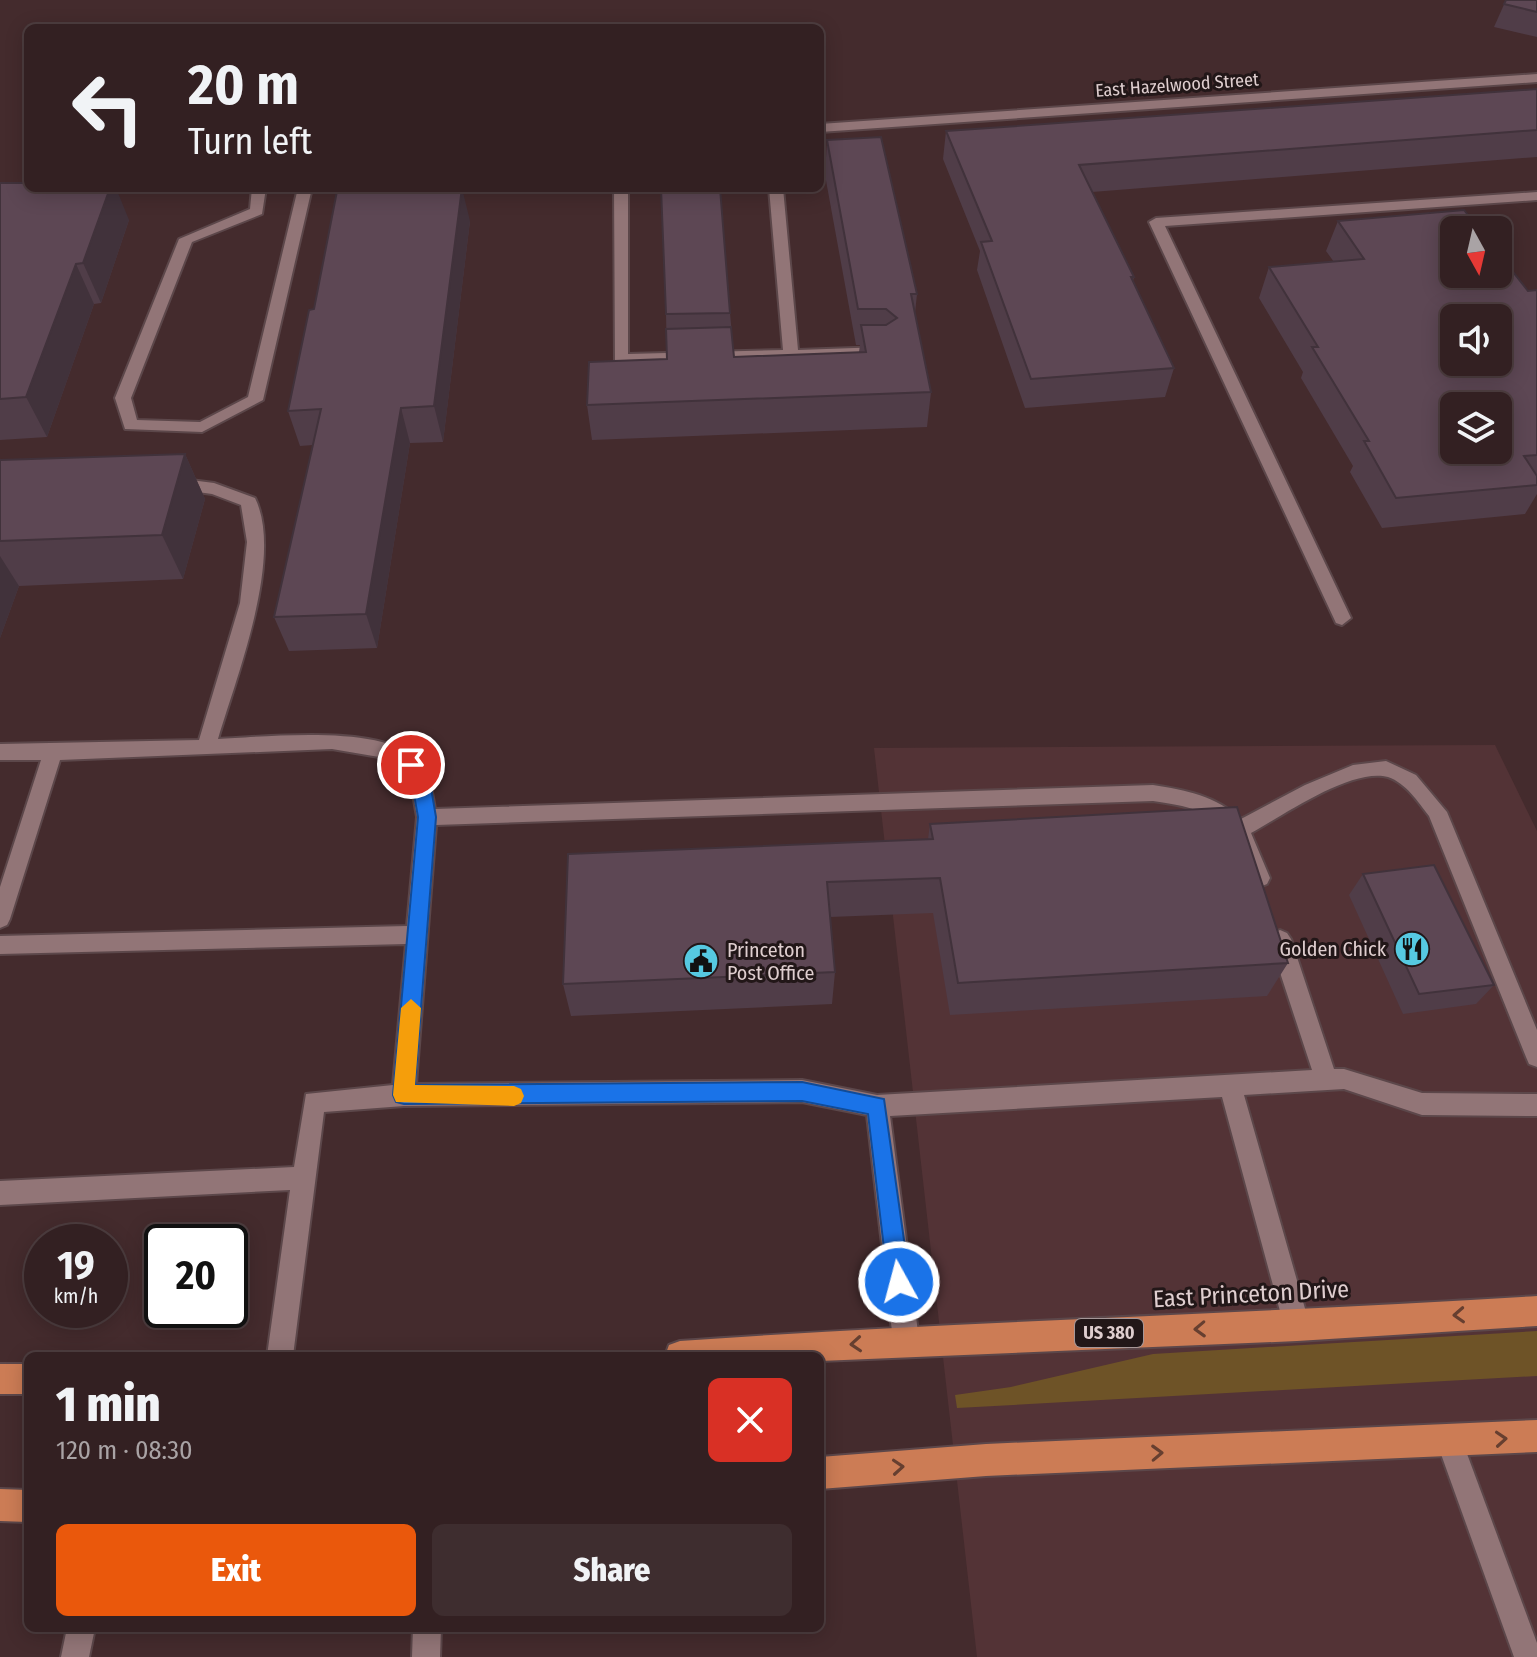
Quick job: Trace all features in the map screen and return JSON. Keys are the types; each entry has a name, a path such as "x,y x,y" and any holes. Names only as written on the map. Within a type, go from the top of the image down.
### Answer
{"highway":[{"name":"East Princeton Drive","path":"736,1352 906,1340 1297,1326 1537,1311"},
{"path":"0,1379 24,1379"},
{"path":"824,1473 986,1460 1450,1443 1537,1436"},
{"path":"0,1505 24,1506"}],"street":[{"name":"East Hazelwood Street","path":"824,128 1537,78"},
{"path":"259,192 257,211 186,239 123,398 131,425 202,427 255,400 304,192"},
{"path":"621,192 620,359 883,352"},
{"path":"776,192 791,354"},
{"path":"1342,618 1156,222 1537,196"},
{"path":"154,481 214,489 249,502 256,542 249,603 206,747"},
{"path":"0,752 53,753 332,742 389,751 411,765 421,782 427,817 404,1095"},
{"path":"0,919 53,753"},
{"path":"1239,830 1352,772 1385,769 1417,784 1437,812 1537,1057"},
{"path":"427,817 1153,793 1192,797 1229,816 1249,843 1326,1080"},
{"path":"0,945 417,935"},
{"path":"281,1352 314,1102 404,1095 802,1091 877,1106 1344,1079 1422,1104 1537,1105"},
{"path":"1230,1084 1297,1326"},
{"path":"877,1106 906,1340"},
{"path":"0,1193 305,1178"},
{"path":"1450,1443 1528,1657"},
{"path":"75,1657 80,1632"},
{"path":"426,1657 427,1632"}],"shaded area":[{"path":"1495,745 1537,831 1537,1657 977,1657 874,748"},
{"path":"1537,1331 1537,1376 957,1408 955,1395 1011,1387 1153,1354"}],"building":[{"path":"1506,0 1537,0 1537,12 1504,4"},
{"path":"1537,89 1537,130 1079,165 1174,368 1031,379 981,242 992,241 946,131"},
{"path":"881,137 917,294 911,294 931,392 587,405 589,362 667,359 666,329 731,327 734,357 866,352 861,325 886,325 897,318 886,309 858,309 827,140"},
{"path":"0,183 24,183 24,192 109,192 83,263 76,264 26,397 0,399"},
{"path":"337,192 461,192 434,406 401,408 366,614 274,617 321,409 288,411 309,310 314,309"},
{"path":"661,192 720,192 730,313 666,314"},
{"path":"1464,210 1469,216 1440,216 1440,288 1512,288 1512,271 1528,291 1537,290 1537,455 1524,456 1537,476 1537,485 1396,498 1364,441 1369,441 1312,347 1318,347 1269,267 1364,259 1338,221"},
{"path":"185,454 162,535 0,541 0,460"},
{"path":"1237,807 1288,963 958,983 940,878 827,882 835,972 563,984 568,854 933,839 930,824"},
{"path":"1434,865 1494,985 1419,994 1363,874"}],"slow traffic":[{"path":"411,1008 404,1095 514,1096"}],"place":[{"name":"Golden Chick","path":"1412,949"},
{"name":"Princeton Post Office","path":"701,961"}],"route":[{"path":"411,765 421,782 427,817 404,1095 448,1097 802,1091 877,1106 899,1282"}]}
